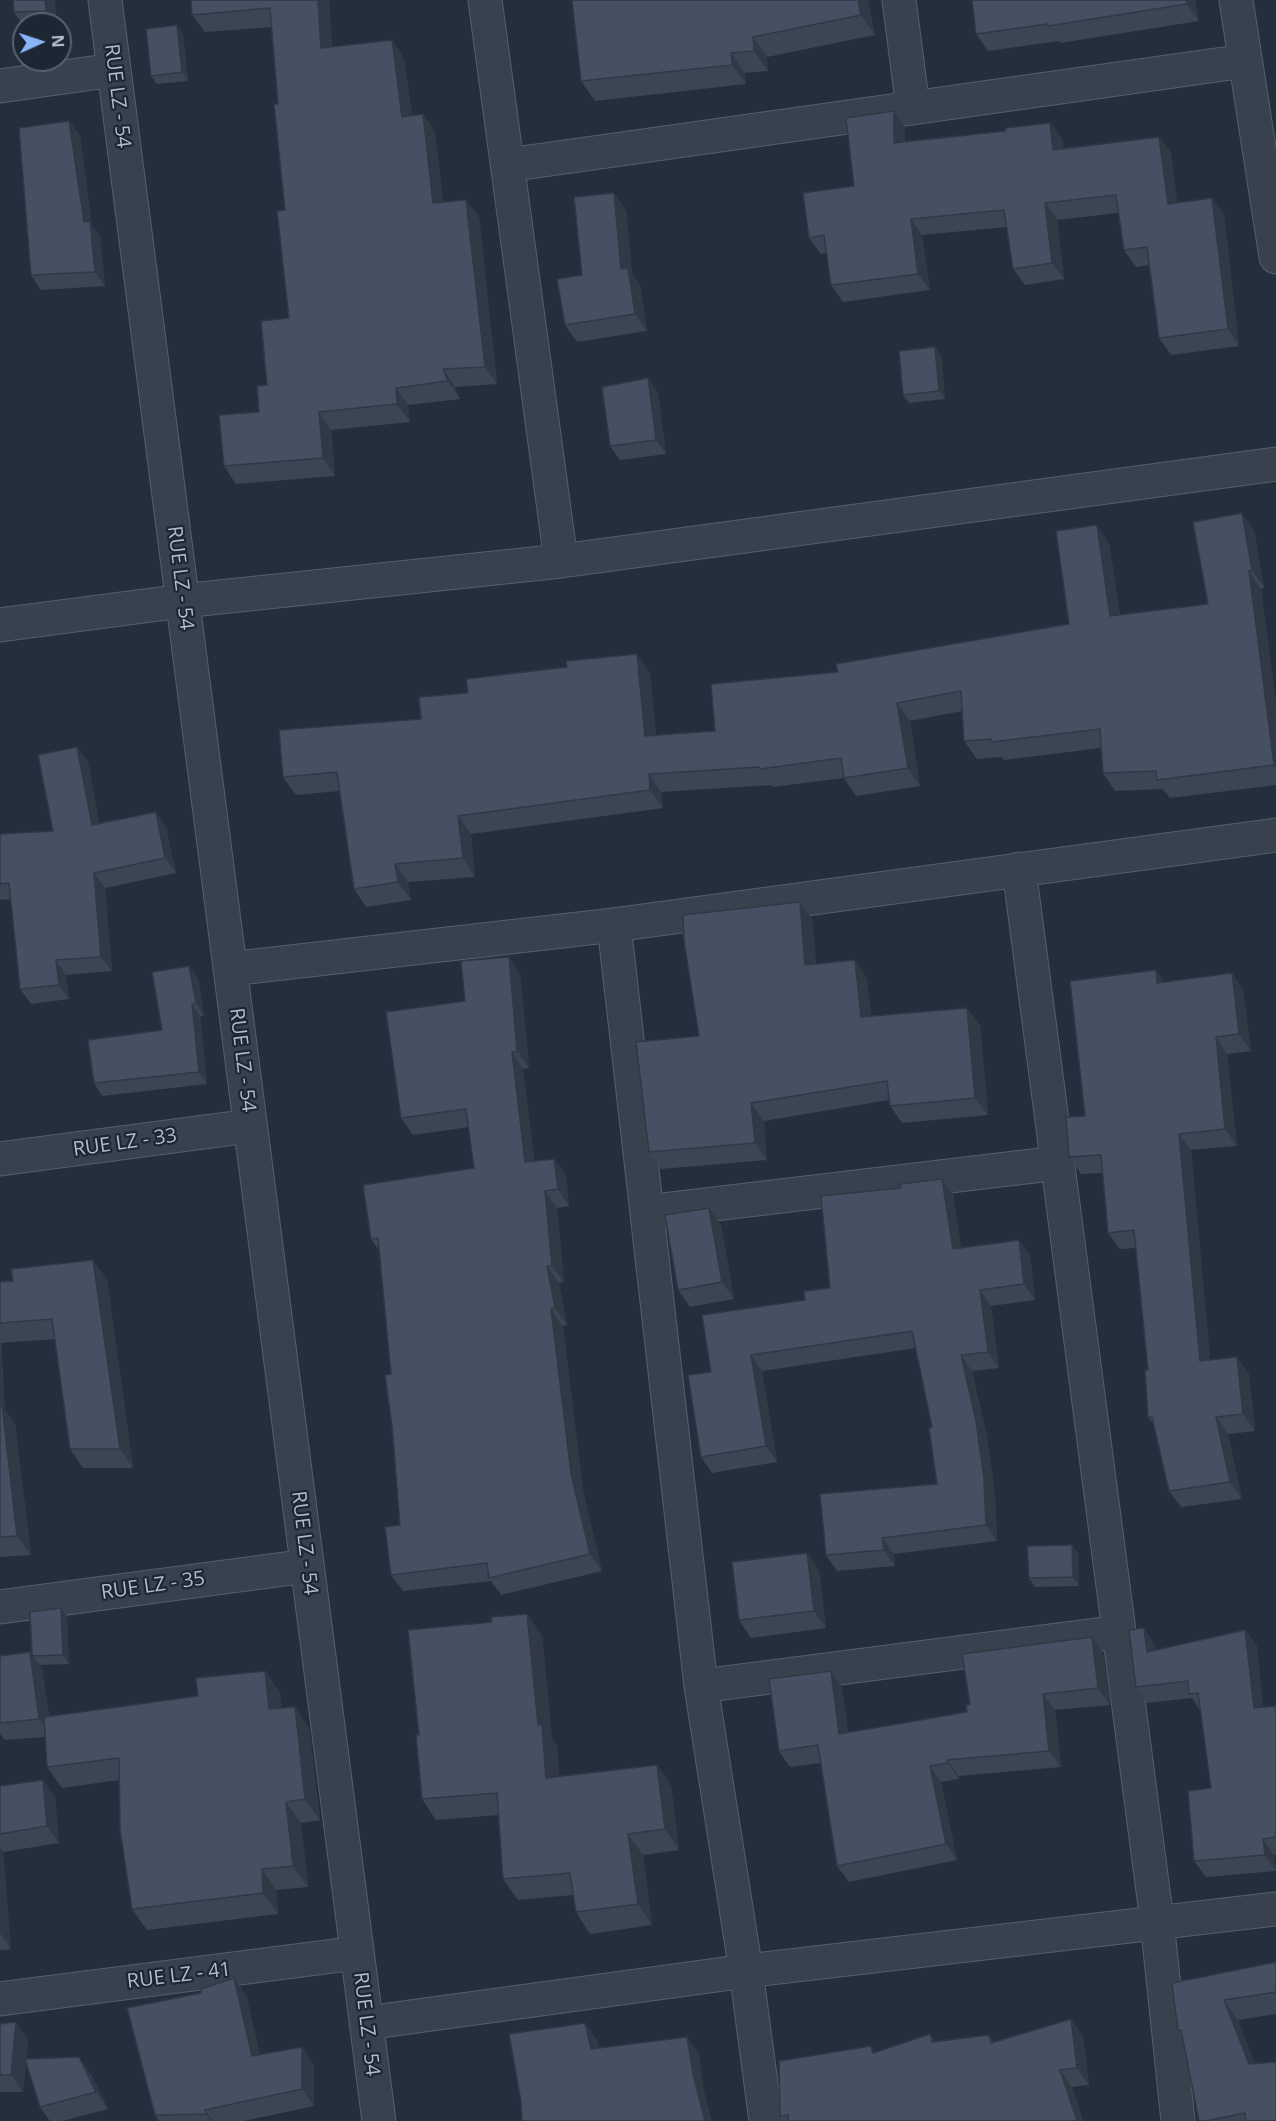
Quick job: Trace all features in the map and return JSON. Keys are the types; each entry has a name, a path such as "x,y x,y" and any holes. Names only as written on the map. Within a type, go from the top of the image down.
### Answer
{"street":[{"name":"RUE LZ - 54","path":"105,0 378,2121"},
{"path":"485,0 561,561"},
{"path":"899,0 913,108"},
{"path":"1236,0 1276,257"},
{"path":"508,165 1245,61"},
{"path":"0,86 114,70"},
{"path":"0,625 182,601 561,561 1276,464"},
{"path":"230,969 614,925 1276,835"},
{"path":"1019,869 1157,1921 1179,2121"},
{"path":"614,925 701,1686 746,1971 766,2121"},
{"name":"RUE LZ - 33","path":"0,1159 250,1126"},
{"path":"647,1212 1058,1163"},
{"name":"RUE LZ - 35","path":"0,1607 307,1566"},
{"path":"701,1686 1119,1632"},
{"path":"366,2023 746,1971 1157,1921 1276,1909"},
{"name":"RUE LZ - 41","path":"0,1999 357,1953"}],"building":[{"path":"13,0 45,0 46,11 14,12"},
{"path":"191,0 318,0 321,48 392,40 402,117 423,114 433,203 466,200 485,367 443,369 448,381 396,388 397,404 319,412 323,458 224,466 219,415 259,412 257,386 267,385 261,321 289,318 277,211 285,210 274,104 278,104 270,8 192,15"},
{"path":"572,0 858,0 861,15 753,37 754,51 731,53 732,65 581,81"},
{"path":"972,0 1186,0 1187,4 1048,26 1048,24 976,34"},
{"path":"177,25 182,72 151,76 146,29"},
{"path":"894,111 894,143 1006,131 1005,128 1050,123 1053,150 1159,137 1168,204 1212,198 1228,329 1159,338 1147,247 1124,250 1116,195 1045,203 1052,263 1013,269 1004,210 911,219 918,274 831,285 824,235 809,238 803,193 854,186 846,118"},
{"path":"69,121 84,222 90,221 95,272 31,275 19,128"},
{"path":"614,193 621,269 628,268 635,314 565,325 557,279 582,275 574,197"},
{"path":"935,347 939,391 903,395 899,351"},
{"path":"648,378 656,440 610,446 602,387"},
{"path":"1242,513 1252,570 1249,571 1274,765 1157,780 1156,771 1103,773 1100,729 992,742 991,739 964,741 961,691 897,703 908,768 844,778 841,758 760,769 759,767 649,774 650,790 458,816 463,858 395,864 398,882 354,889 337,772 283,777 279,730 421,719 419,697 468,693 466,679 567,667 566,661 637,654 645,736 715,731 711,684 838,672 836,664 1069,624 1056,531 1097,525 1110,616 1208,604 1193,522"},
{"path":"77,747 92,825 156,812 165,858 94,873 101,957 56,960 59,985 20,989 9,883 0,884 0,834 53,831 38,755"},
{"path":"800,902 805,965 855,960 861,1017 967,1008 975,1098 890,1106 887,1081 751,1103 755,1143 649,1152 636,1042 699,1036 684,941 683,915"},
{"path":"509,957 517,1051 512,1052 525,1162 554,1159 558,1189 545,1191 552,1266 547,1266 555,1308 551,1309 571,1474 590,1554 489,1578 487,1563 391,1575 385,1527 400,1525 392,1426 385,1375 391,1374 378,1238 371,1239 363,1185 474,1168 466,1109 401,1118 386,1012 465,1001 461,961"},
{"path":"189,966 196,1003 192,1004 199,1072 94,1083 88,1040 162,1030 152,972"},
{"path":"1156,970 1157,983 1232,973 1239,1034 1216,1037 1225,1129 1179,1134 1200,1361 1237,1357 1243,1414 1216,1417 1230,1482 1169,1491 1152,1417 1148,1417 1145,1370 1148,1370 1134,1230 1108,1233 1101,1155 1069,1157 1066,1117 1085,1116 1070,981"},
{"path":"942,1179 953,1249 1019,1240 1024,1284 980,1290 988,1352 961,1355 976,1421 984,1479 986,1525 882,1538 884,1550 826,1555 820,1494 937,1484 929,1428 932,1427 912,1331 751,1355 766,1446 701,1457 688,1375 711,1372 702,1315 805,1300 804,1291 830,1288 821,1196 901,1188 900,1184"},
{"path":"709,1208 722,1282 678,1290 665,1215"},
{"path":"93,1260 120,1449 70,1449 52,1319 0,1323 0,1282 13,1281 11,1269"},
{"path":"2,1405 17,1536 0,1537 0,1406"},
{"path":"1072,1545 1073,1577 1029,1578 1027,1546"},
{"path":"807,1553 814,1611 739,1620 732,1562"},
{"path":"61,1608 63,1655 34,1656 32,1654 30,1612"},
{"path":"527,1614 538,1725 542,1724 546,1778 657,1765 665,1829 628,1834 638,1904 576,1912 570,1873 503,1879 497,1793 422,1799 416,1735 419,1735 408,1630 492,1622 491,1617"},
{"path":"1144,1628 1147,1652 1245,1630 1254,1708 1276,1706 1276,1837 1263,1839 1265,1855 1194,1861 1188,1791 1211,1788 1198,1693 1189,1694 1188,1681 1136,1687 1129,1630"},
{"path":"1092,1637 1098,1688 1043,1694 1049,1751 947,1760 948,1763 930,1766 946,1844 837,1866 818,1745 779,1751 769,1679 831,1671 839,1734 967,1712 966,1705 970,1704 962,1654"},
{"path":"30,1652 39,1719 0,1723 0,1656"},
{"path":"265,1671 269,1709 295,1707 305,1799 286,1802 293,1866 262,1869 263,1893 132,1909 120,1829 119,1758 47,1767 44,1717 198,1696 196,1678"},
{"path":"43,1780 47,1826 0,1834 0,1786"},
{"path":"1276,1962 1276,1992 1224,2000 1249,2064 1276,2062 1276,2121 1246,2121 1245,2113 1199,2121 1181,2030 1178,2030 1172,1983"},
{"path":"234,1978 252,2056 302,2047 302,2089 205,2110 206,2114 155,2115 127,2008 201,1993 201,1989"},
{"path":"1071,2019 1077,2068 1060,2070 1077,2121 789,2121 788,2115 780,2116 779,2061 871,2046 873,2053 930,2034 932,2042 989,2035 991,2043"},
{"path":"16,2022 11,2075 0,2075 0,2024"},
{"path":"585,2023 591,2049 687,2037 693,2074 705,2121 522,2121 521,2102 509,2034"},
{"path":"79,2057 96,2092 40,2107 25,2059"}]}
